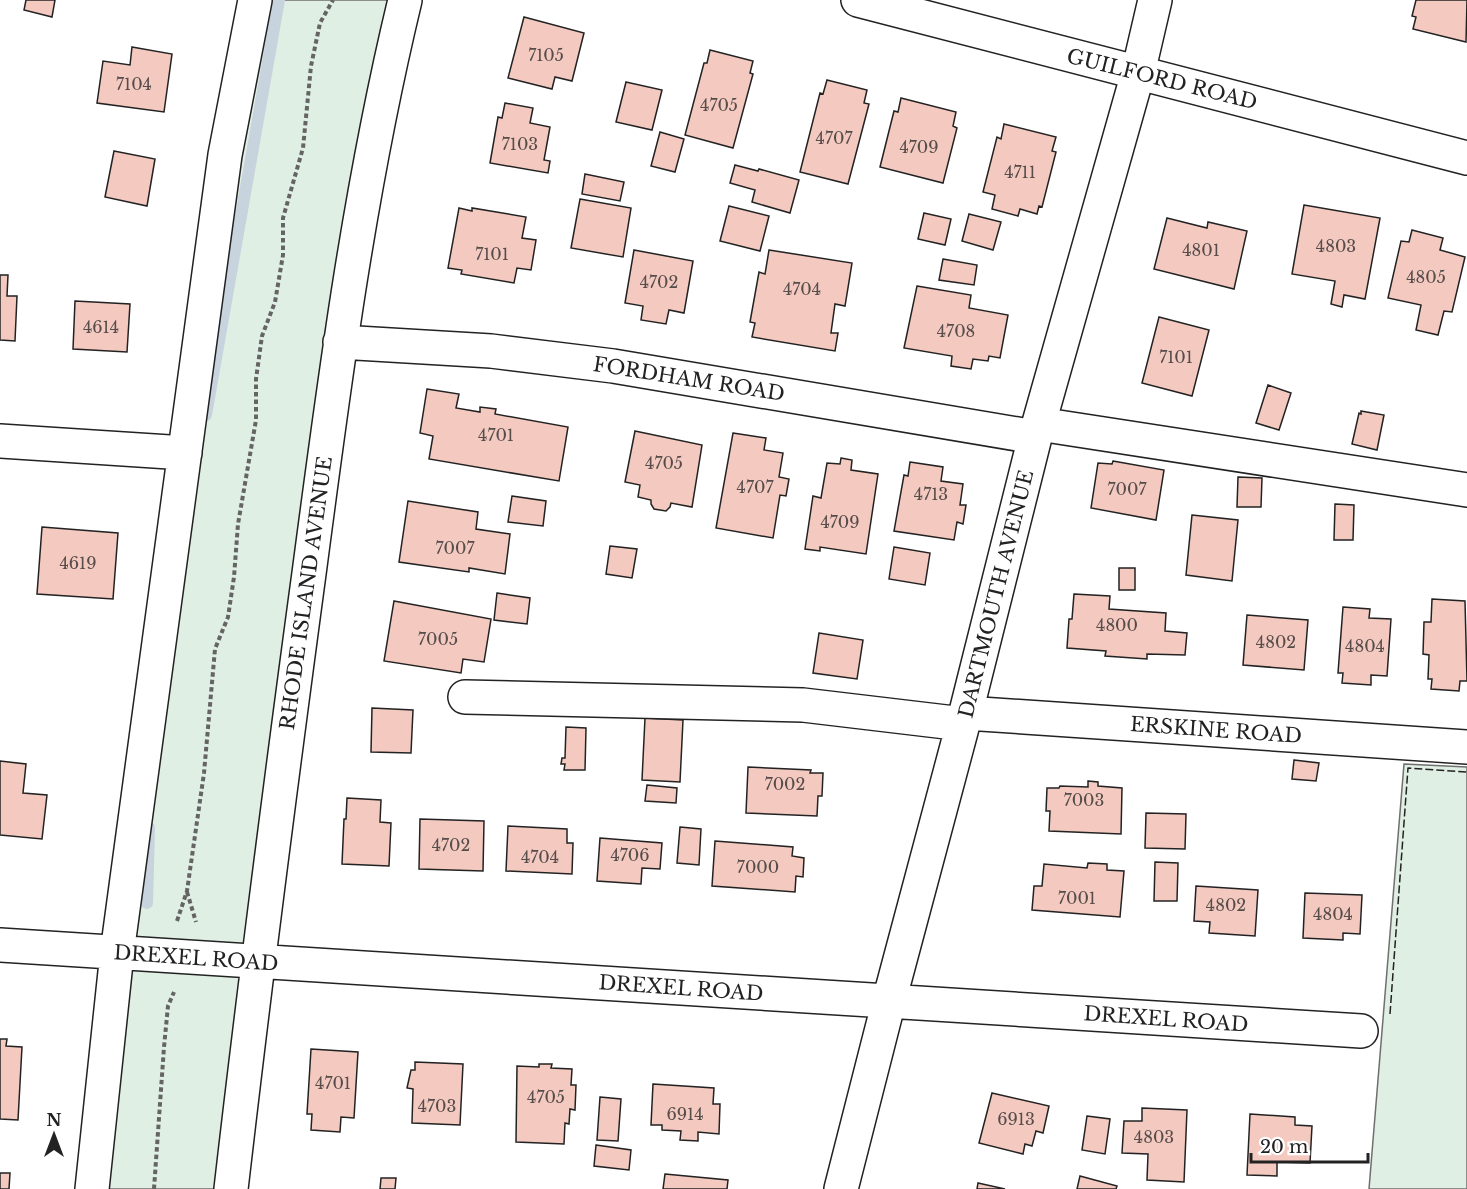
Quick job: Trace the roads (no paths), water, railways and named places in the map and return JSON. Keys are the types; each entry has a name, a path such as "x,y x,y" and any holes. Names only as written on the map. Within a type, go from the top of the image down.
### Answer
{"street":[{"path":"92,1189 117,952 225,155 255,0"},
{"name":"RHODE ISLAND AVENUE","path":"231,1189 258,962 340,342 375,138 405,0"},
{"name":"GUILFORD ROAD","path":"858,0 1467,158"},
{"name":"DARTMOUTH AVENUE","path":"841,1189 965,719 1037,430 1138,73 1155,0"},
{"name":"FORDHAM ROAD","path":"340,342 491,351 613,366 1037,430 1467,490"},
{"path":"0,441 185,453"},
{"name":"ERSKINE ROAD","path":"465,698 803,705 965,719 1467,747"},
{"name":"DREXEL ROAD","path":"0,945 1361,1031"}],"waterway":[{"path":"206,415 279,0"},
{"path":"147,903 149,828"}]}
